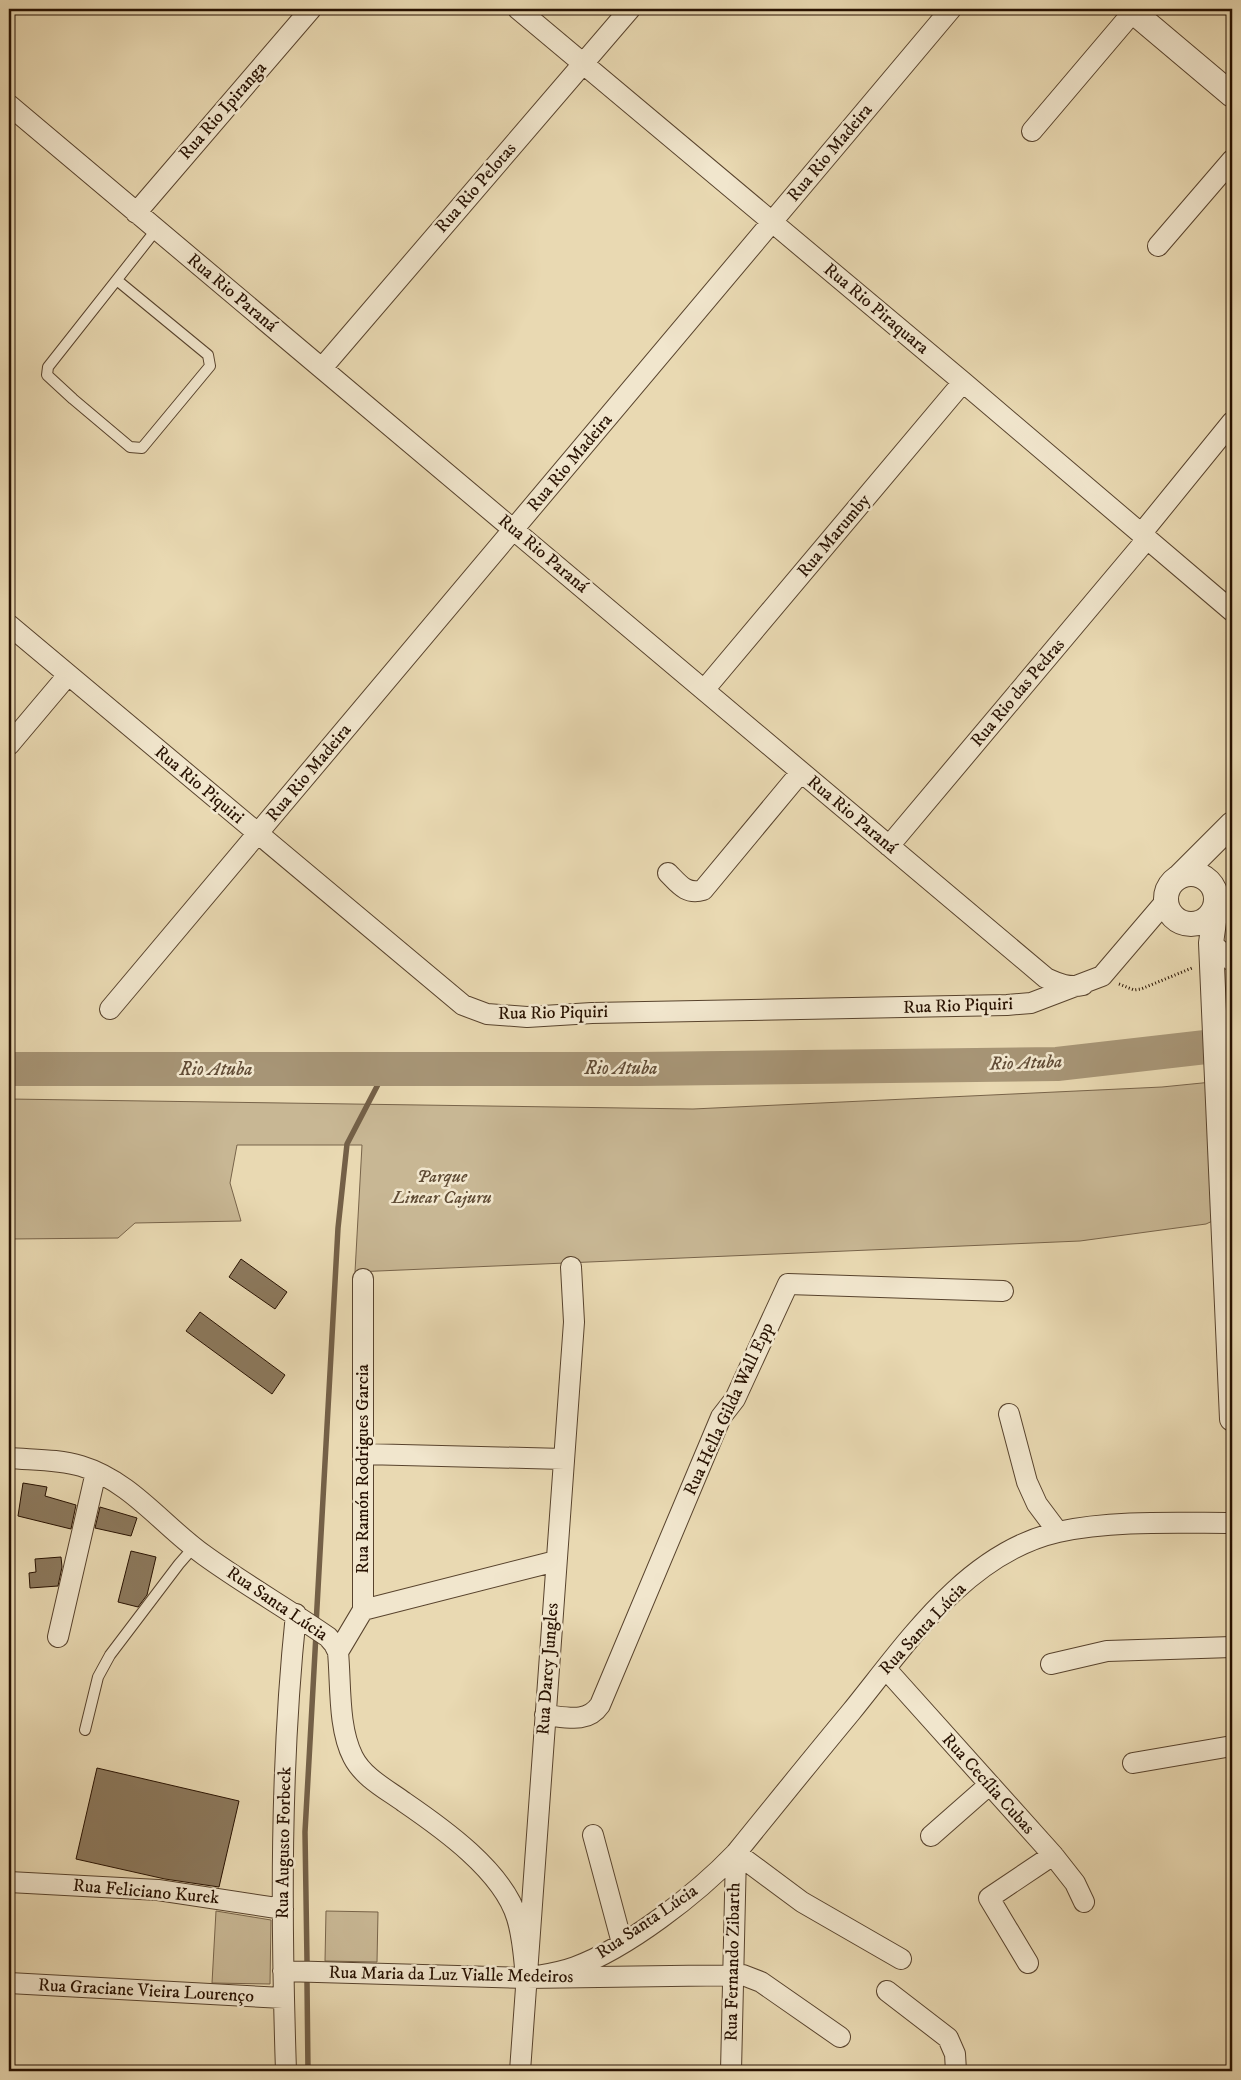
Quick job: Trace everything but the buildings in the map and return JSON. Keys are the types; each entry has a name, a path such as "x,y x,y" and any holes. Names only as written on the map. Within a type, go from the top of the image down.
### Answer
{"street":[{"name":"Rua Rio Ipiranga","path":"136,213 311,9"},
{"name":"Rua Rio Piraquara","path":"518,9 963,382 1232,611"},
{"name":"Rua Rio Pelotas","path":"322,368 630,9"},
{"name":"Rua Rio Madeira","path":"110,1009 952,9"},
{"path":"1032,131 1132,10 1232,95"},
{"name":"Rua Rio Paraná","path":"9,105 1046,978 1064,986 1076,987 1083,985"},
{"path":"1158,246 1232,160"},
{"name":"Rua Marumby","path":"704,690 963,382"},
{"name":"Rua Rio das Pedras","path":"889,846 1144,537 1232,422"},
{"name":"Rua Rio Piquiri","path":"9,625 464,1005 487,1014 527,1017 602,1013 1007,1005 1031,1003 1083,985 1102,976"},
{"path":"9,745 68,675"},
{"path":"668,873 686,890 695,893 704,890 801,772"},
{"path":"1217,960 1168,910 1166,901 1167,891 1172,882 1229,828"},
{"path":"1179,922 1189,925 1199,924 1208,918 1214,910 1214,892 1229,828"},
{"path":"1180,876 1198,875 1206,879 1214,892 1220,1141 1232,1419"},
{"path":"1102,976 1166,901"},
{"name":"Rua Darcy Jungles","path":"520,2071 574,1322 571,1268"},
{"name":"Rua Ramón Rodrigues Garcia","path":"333,1644 362,1610 363,1279"},
{"name":"Rua Hella Gilda Wall Epp","path":"545,1715 582,1719 595,1712 600,1705 722,1417 735,1399 788,1284 1003,1291"},
{"path":"1009,1414 1027,1482 1037,1504 1058,1532"},
{"path":"363,1454 564,1459"},
{"name":"Rua Santa Lúcia","path":"9,1458 68,1463 96,1472 124,1488 142,1501 194,1548 296,1614 333,1644 344,1732 353,1758 369,1777 445,1832 475,1858 493,1877 507,1896 516,1916 522,1938 526,1978 573,1968 604,1954 699,1887 736,1853 935,1611 978,1572 1006,1553 1029,1542 1058,1532 1137,1524 1232,1523"},
{"path":"58,1637 96,1472"},
{"path":"362,1610 556,1561"},
{"name":"Rua Augusto Forbeck","path":"286,2071 283,1998 283,1909 286,1723 296,1614"},
{"path":"1050,1664 1106,1651 1232,1647"},
{"name":"Rua Cecília Cubas","path":"886,1669 988,1785 1052,1854 1076,1883 1084,1902"},
{"path":"1133,1763 1232,1746"},
{"path":"931,1836 988,1785"},
{"path":"593,1835 622,1943"},
{"path":"736,1853 802,1902 901,1959"},
{"name":"Rua Fernando Zibarth","path":"731,2071 736,1853"},
{"path":"1028,1963 989,1898 1052,1854"},
{"name":"Rua Feliciano Kurek","path":"9,1882 158,1890 283,1909"},
{"name":"Rua Maria da Luz Vialle Medeiros","path":"283,1971 526,1978 733,1974 751,1977 761,1982 840,2037"},
{"name":"Rua Graciane Vieira Lourenço","path":"9,1983 283,1998"},
{"path":"888,1991 948,2038 955,2054 956,2071"}],"lane":[{"path":"118,281 208,355 211,361 210,366 142,448 130,447 47,375 48,367 118,281 156,230"},
{"path":"85,1730 98,1677 110,1655 179,1564 194,1548"}],"path":[{"path":"1102,976 1134,990 1217,960"}],"green space":[{"name":"Parque Linear Cajuru","path":"1232,1080 1232,1212 1206,1224 1080,1241 355,1272 362,1145 237,1145 230,1183 241,1221 135,1223 118,1238 9,1239 9,1099 693,1109 1162,1087"},
{"path":"216,1911 271,1920 270,1984 212,1983"},
{"path":"326,1911 378,1912 377,1962 325,1961"}],"waterway":[{"name":"Rio Atuba","path":"9,1069 640,1069 1057,1064 1232,1044"},
{"path":"316,1625 338,1228 347,1144 386,1069"},
{"path":"307,1961 305,1832 316,1634"},
{"path":"307,1983 308,2071"}]}
